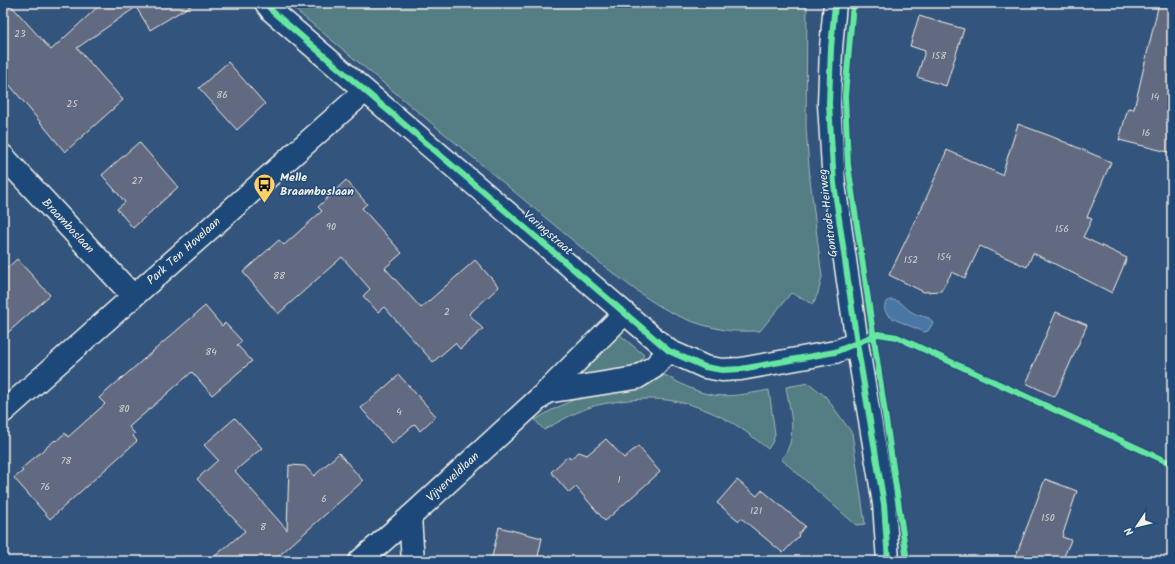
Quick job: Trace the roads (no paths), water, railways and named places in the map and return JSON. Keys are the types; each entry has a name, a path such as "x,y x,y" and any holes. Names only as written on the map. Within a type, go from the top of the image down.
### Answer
{"street":[{"name":"Varingstraat","path":"266,3 273,12 669,351 705,367 722,370 741,369 835,352 857,343"},
{"name":"Gontrode Heirweg","path":"835,3 831,48 829,104 833,177 857,343 884,504 888,561"},
{"name":"Park Ten Hovelaan","path":"3,412 365,91"},
{"name":"Braamboslaan","path":"3,156 133,296"},
{"name":"Vijverveldlaan","path":"360,561 546,392 624,314"},
{"path":"546,392 636,378 654,367 669,351"},
{"path":"410,517 413,561"}],"water":[{"path":"890,300 899,302 910,311 929,318 933,323 928,331 924,332 889,316 886,312 885,305"}],"place":[{"name":"Melle Braamboslaan","path":"264,204"}]}
